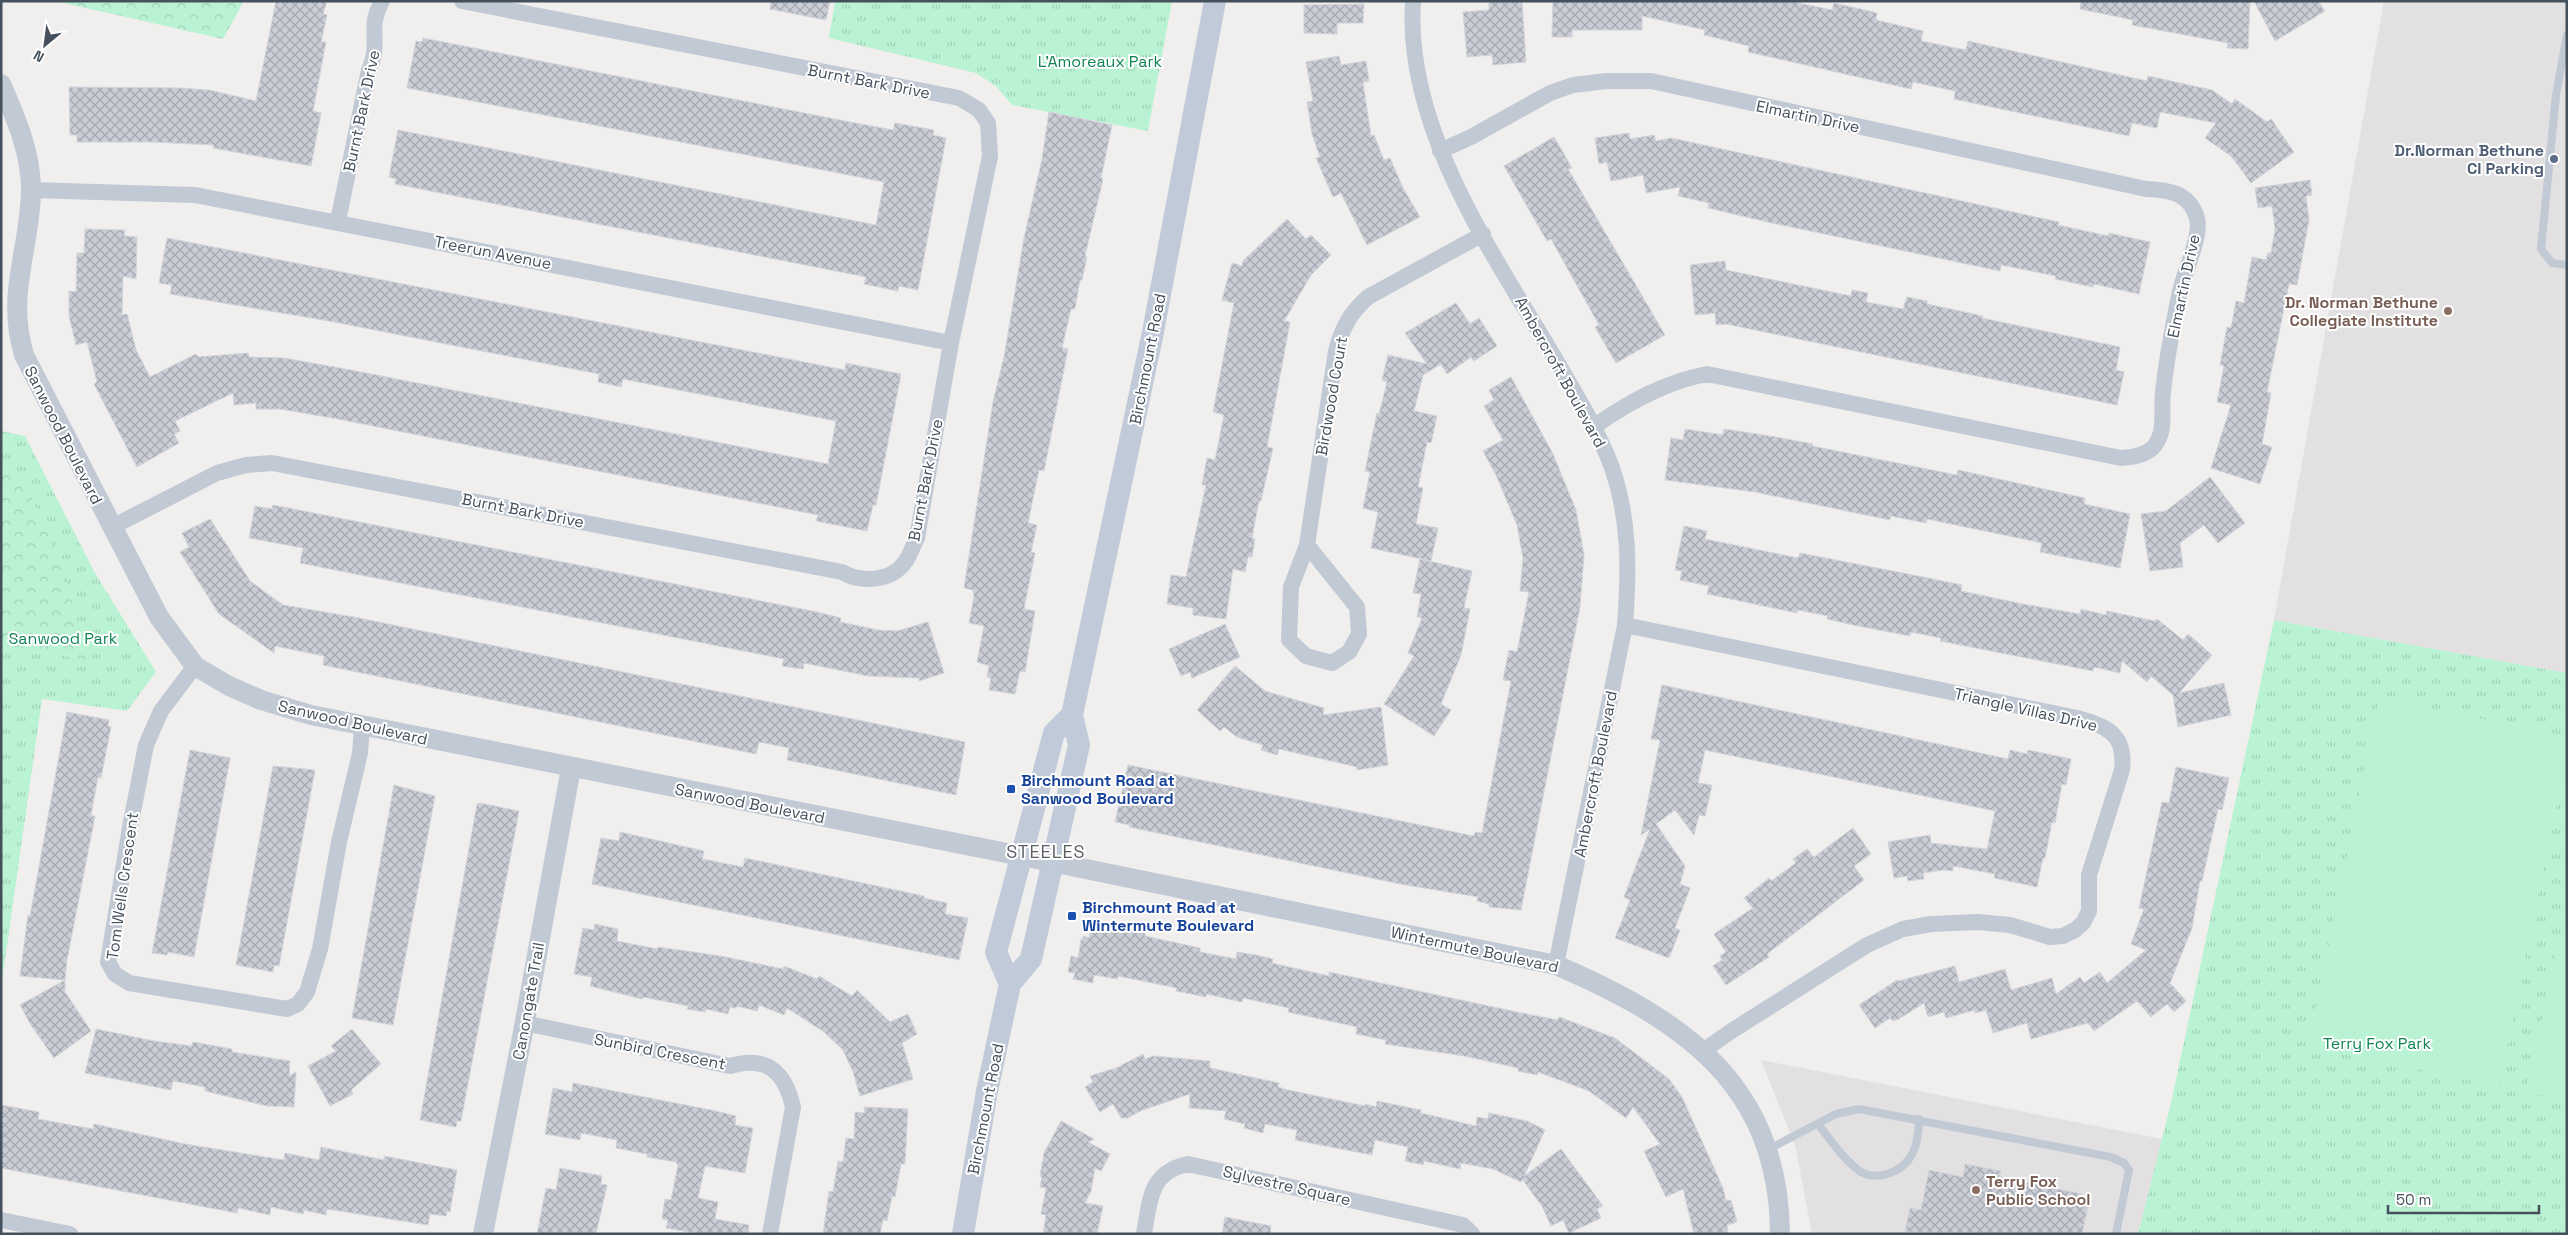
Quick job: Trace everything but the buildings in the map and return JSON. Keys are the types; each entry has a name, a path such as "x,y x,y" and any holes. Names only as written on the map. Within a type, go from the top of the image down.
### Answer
{"main road":[{"name":"Birchmount Road","path":"963,1234 987,1091 1010,984 1031,959 1055,862 1079,745 1072,715 1153,332 1215,1"},
{"path":"1010,984 996,952 1054,733 1072,715"}],"street":[{"name":"Burnt Bark Drive","path":"338,221 369,70 376,50 373,24 375,13 382,1"},
{"name":"Burnt Bark Drive","path":"112,527 217,473 246,464 272,463 842,572 862,579 877,579 894,572 905,562 917,538 951,343 990,156 988,123 973,105 959,98 462,1"},
{"name":"Ambercroft Boulevard","path":"1413,1 1411,27 1419,84 1425,111 1440,151 1483,234 1595,426 1612,469 1627,534 1629,573 1625,625 1556,965"},
{"name":"Elmartin Drive","path":"1440,151 1471,137 1550,93 1573,85 1607,81 1651,82 2146,189 2169,190 2186,198 2197,219 2195,239 2181,290 2167,364 2160,438 2151,450 2137,457 2121,458 1706,374 1677,380 1619,409 1595,426"},
{"name":"Sanwood Boulevard","path":"1,84 24,142 31,190 29,219 16,295 19,339 30,370 159,617 195,666 229,686 262,700 311,715 571,768 1055,862"},
{"name":"Treerun Avenue","path":"31,190 195,195 338,221 951,343"},
{"name":"Birdwood Court","path":"1307,545 1357,607 1359,634 1348,652 1332,663 1306,656 1289,640 1291,587 1307,545 1336,351 1342,329 1353,311 1368,297 1483,234"},
{"name":"Triangle Villas Drive","path":"1625,625 2099,723 2114,734 2124,754 2122,770 2089,875 2089,911 2083,922 2075,930 2063,936 2050,937 2010,925 1978,922 1931,924 1903,929 1867,945 1704,1050"},
{"name":"Tom Wells Crescent","path":"195,666 161,712 146,745 108,962 115,974 129,983 287,1010 298,1004 307,992 320,949 339,842 360,752 362,726"},
{"name":"Canongate Trail","path":"483,1234 571,768"},
{"name":"Wintermute Boulevard","path":"1055,862 1556,965 1618,993 1682,1032 1704,1050 1745,1103 1768,1150 1776,1185 1780,1234"},
{"name":"Sunbird Crescent","path":"524,1024 730,1066 753,1062 773,1070 782,1077 788,1087 793,1108 770,1234"},
{"name":"Sylvestre Square","path":"1144,1234 1155,1184 1169,1170 1188,1164 1463,1225 1472,1234"},
{"path":"1,1220 70,1234"}],"lane":[{"path":"2567,35 2556,96 2541,249 2552,263 2567,265"},
{"path":"1768,1150 1833,1116 1855,1109 1919,1119 2111,1157 2124,1163 2128,1167 2129,1173 2116,1234"},
{"path":"1818,1125 1842,1154 1862,1173 1879,1176 1900,1170 1913,1156 1919,1136 1919,1119"}],"shaded area":[{"name":"Dr. Norman Bethune Collegiate Institute","path":"2384,1 2567,1 2567,673 2274,620"},
{"name":"Terry Fox Public School","path":"1761,1060 2162,1139 2138,1234 1812,1234 1795,1145"}],"green space":[{"path":"55,1 244,1 223,39"},
{"name":"L'Amoreaux Park","path":"835,1 1172,1 1148,131 1012,105 996,86 976,73 829,38"},
{"name":"Sanwood Park","path":"1,431 25,436 95,573 156,672 127,711 42,699 1,988"},
{"path":"1,460 22,474 64,573 89,661 1,644"},
{"name":"Terry Fox Park","path":"2274,620 2567,673 2567,1234 2138,1234 2171,1103"},
{"path":"2379,698 2567,736 2567,755 2499,1086 2308,1047"},
{"path":"2567,902 2567,1101 2526,1092"}],"place":[{"name":"Dr.Norman Bethune CI Parking","path":"2554,159"},
{"name":"Dr. Norman Bethune Collegiate Institute","path":"2448,311"},
{"name":"Birchmount Road at Sanwood Boulevard","path":"1011,789"},
{"name":"Birchmount Road at Wintermute Boulevard","path":"1072,916"},
{"name":"Terry Fox Public School","path":"1976,1190"}],"district":[{"name":"STEELES","path":"1046,852"}]}
